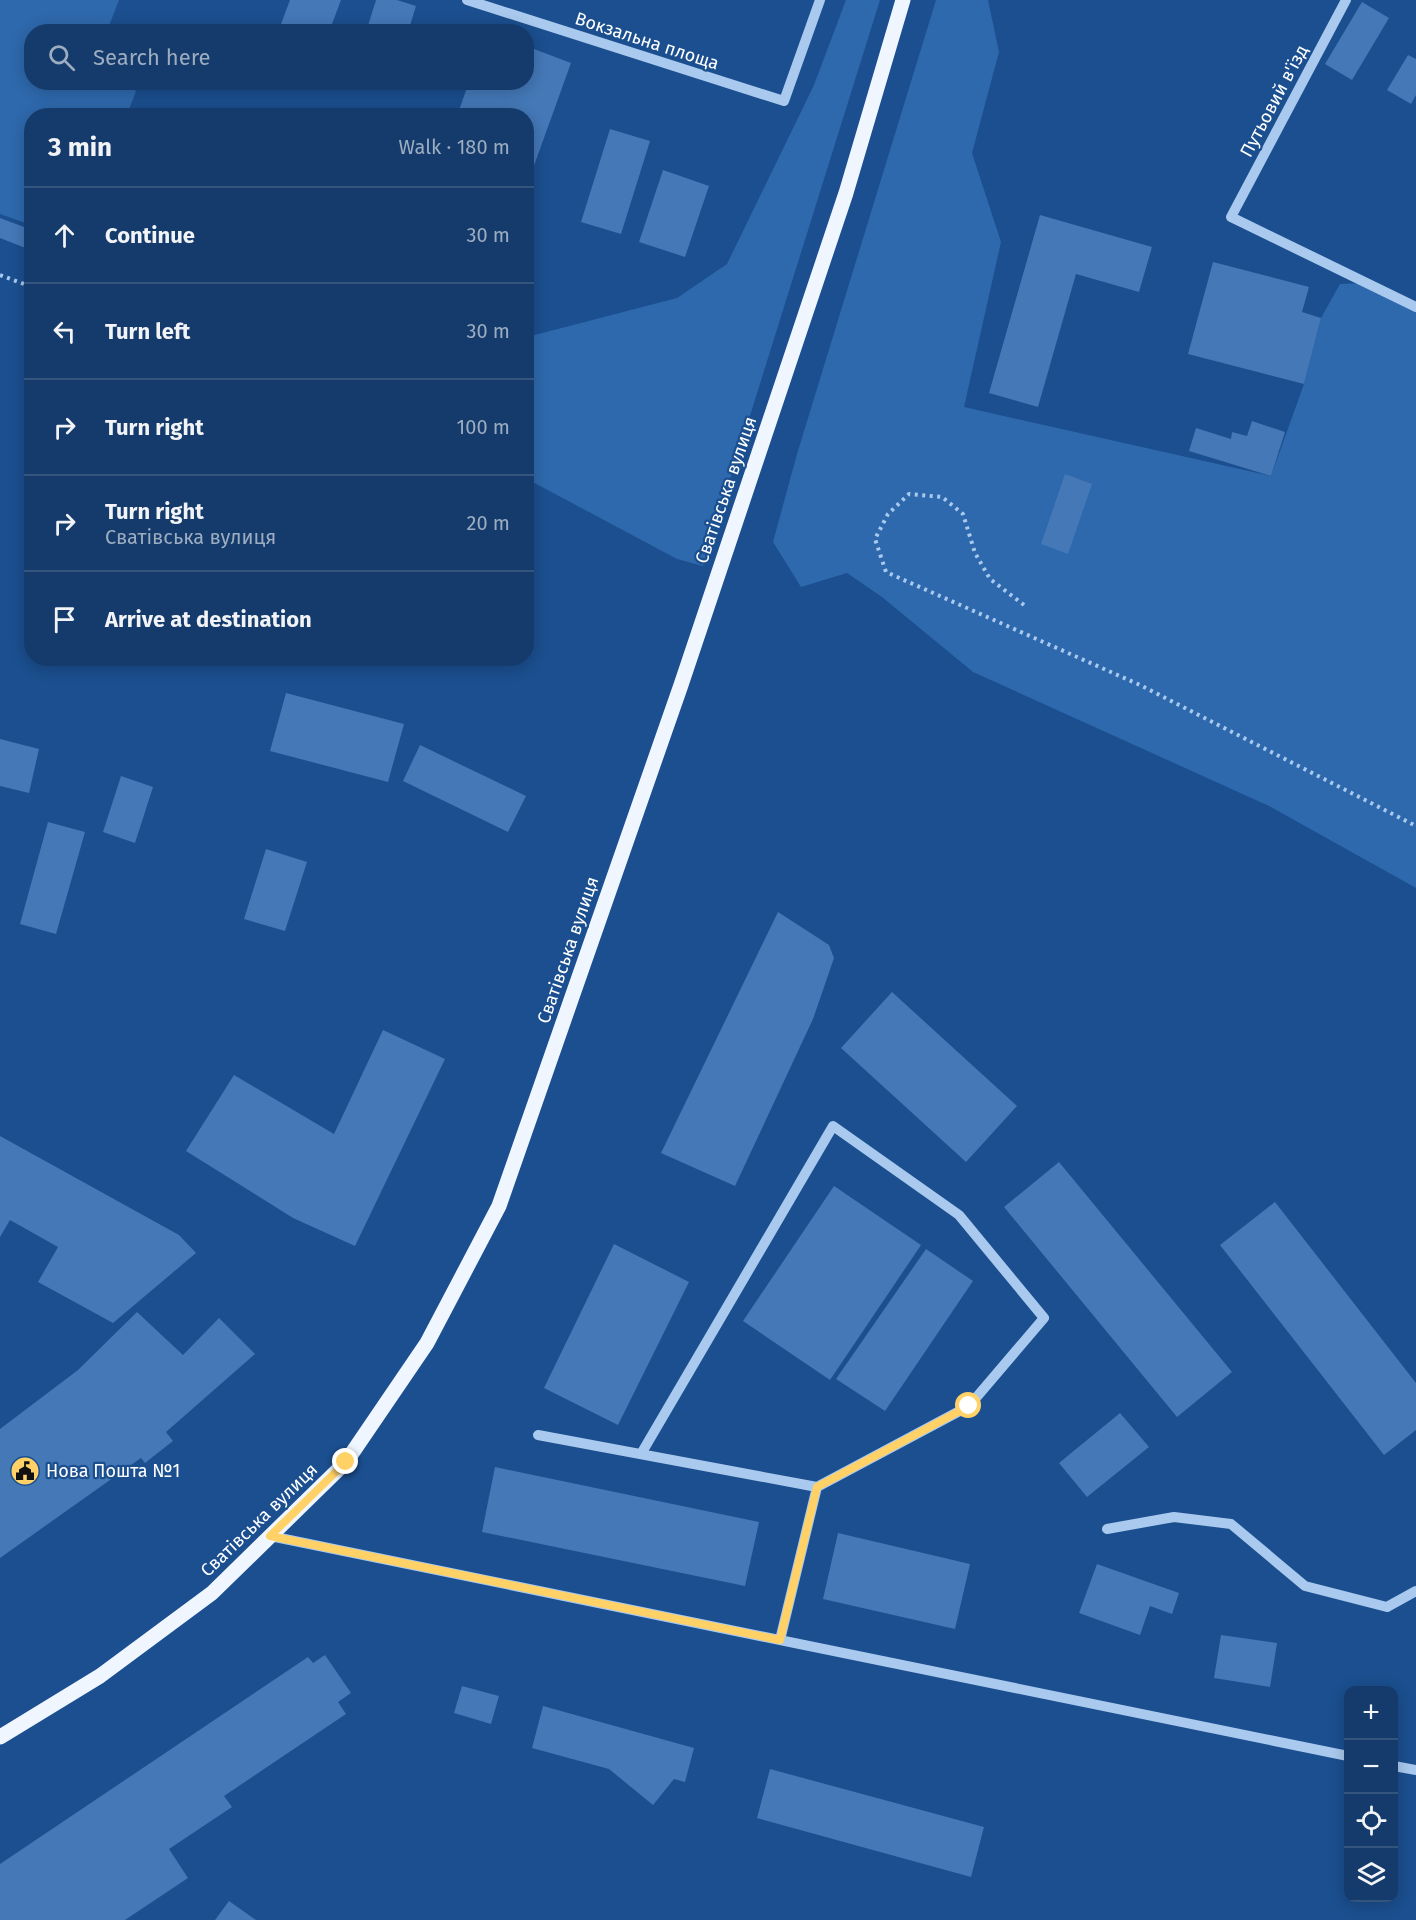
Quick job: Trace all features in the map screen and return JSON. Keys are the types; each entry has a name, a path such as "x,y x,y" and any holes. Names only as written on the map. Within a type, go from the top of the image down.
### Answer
{"main road":[{"name":"Сватівська вулиця","path":"0,1737 100,1676 202,1600 346,1462 427,1343 499,1206 728,547 846,194 903,0"}],"street":[{"name":"Вокзальна площа","path":"467,0 501,6 784,101 820,0"},
{"name":"Путьовий в'їзд","path":"1346,0 1231,217 1416,307"},
{"path":"538,1435 817,1487 969,1406 1044,1318 959,1215 833,1126 640,1454"},
{"path":"780,1640 817,1487"},
{"path":"1107,1529 1174,1517 1231,1524 1305,1586 1388,1607 1416,1591"},
{"path":"270,1536 1344,1755"},
{"path":"1398,1767 1416,1770"}],"path":[{"path":"0,275 24,284"},
{"path":"1024,605 990,579 975,553 963,514 942,497 909,494 888,514 875,539 886,572 1140,685 1416,826"}],"shaded area":[{"path":"0,0 119,0 110,24 24,24 24,90 136,91 130,108 24,108 24,223 0,214"},
{"path":"846,0 880,0 703,566 677,559 534,483 534,335 677,298 727,264 814,85"},
{"path":"936,0 988,0 999,52 972,153 1001,242 964,407 1271,476 1304,384 1321,318 1340,284 1368,283 1416,307 1416,888 1269,806 973,672 882,597 847,573 801,587 773,542 797,454"}],"building":[{"path":"290,0 341,0 332,24 281,24"},
{"path":"376,0 397,0 416,6 410,24 368,24"},
{"path":"1362,2 1389,18 1352,80 1325,64"},
{"path":"534,49 571,63 534,166 534,108 460,108 466,90 534,90"},
{"path":"1408,55 1416,59 1416,95 1411,104 1387,90"},
{"path":"610,129 650,141 621,234 581,222"},
{"path":"663,170 709,186 685,257 639,242"},
{"path":"1040,215 1152,247 1139,292 1076,274 1038,407 989,393"},
{"path":"0,218 24,227 24,247 0,238"},
{"path":"1213,262 1309,287 1302,312 1321,318 1304,384 1188,354"},
{"path":"1252,421 1285,432 1271,476 1189,451 1196,428 1231,439 1232,432 1247,436"},
{"path":"1065,474 1092,484 1068,554 1041,544"},
{"path":"286,693 404,724 388,782 270,751"},
{"path":"0,739 39,749 29,793 0,786"},
{"path":"420,745 526,796 508,832 403,781"},
{"path":"121,776 153,787 135,843 103,832"},
{"path":"48,822 85,832 56,934 20,924"},
{"path":"266,849 307,862 285,931 244,919"},
{"path":"778,912 829,945 834,958 813,1019 735,1186 661,1153"},
{"path":"892,992 1017,1106 966,1162 841,1048"},
{"path":"383,1030 445,1059 355,1246 293,1218 186,1151 234,1075 334,1134"},
{"path":"0,1136 179,1235 196,1253 113,1323 38,1282 58,1247 10,1220 0,1237"},
{"path":"1059,1162 1232,1372 1177,1417 1004,1207"},
{"path":"834,1186 921,1245 830,1380 743,1321"},
{"path":"1275,1202 1416,1383 1416,1430 1384,1455 1220,1245"},
{"path":"614,1244 689,1282 618,1425 544,1388"},
{"path":"926,1249 973,1281 885,1411 836,1379"},
{"path":"137,1312 183,1355 219,1318 255,1354 166,1432 173,1441 145,1463 141,1458 0,1558 0,1429 78,1370"},
{"path":"1120,1413 1149,1447 1087,1497 1059,1463"},
{"path":"495,1467 759,1522 745,1586 482,1532"},
{"path":"838,1533 970,1564 955,1629 823,1599"},
{"path":"1097,1564 1179,1593 1172,1614 1150,1606 1140,1635 1079,1613"},
{"path":"1221,1635 1277,1643 1270,1687 1214,1678"},
{"path":"325,1655 351,1693 338,1702 346,1714 224,1796 232,1807 169,1849 188,1878 125,1920 0,1920 0,1864 308,1657 313,1663"},
{"path":"462,1686 499,1696 491,1724 454,1713"},
{"path":"543,1706 694,1748 685,1782 674,1779 653,1805 609,1769 532,1748"},
{"path":"770,1769 984,1827 971,1877 757,1818"},
{"path":"229,1901 256,1920 215,1920"}],"place":[{"name":"Нова Пошта №1","path":"25,1471"}],"route":[{"path":"346,1462 270,1536 780,1640 817,1487 969,1406"}]}
